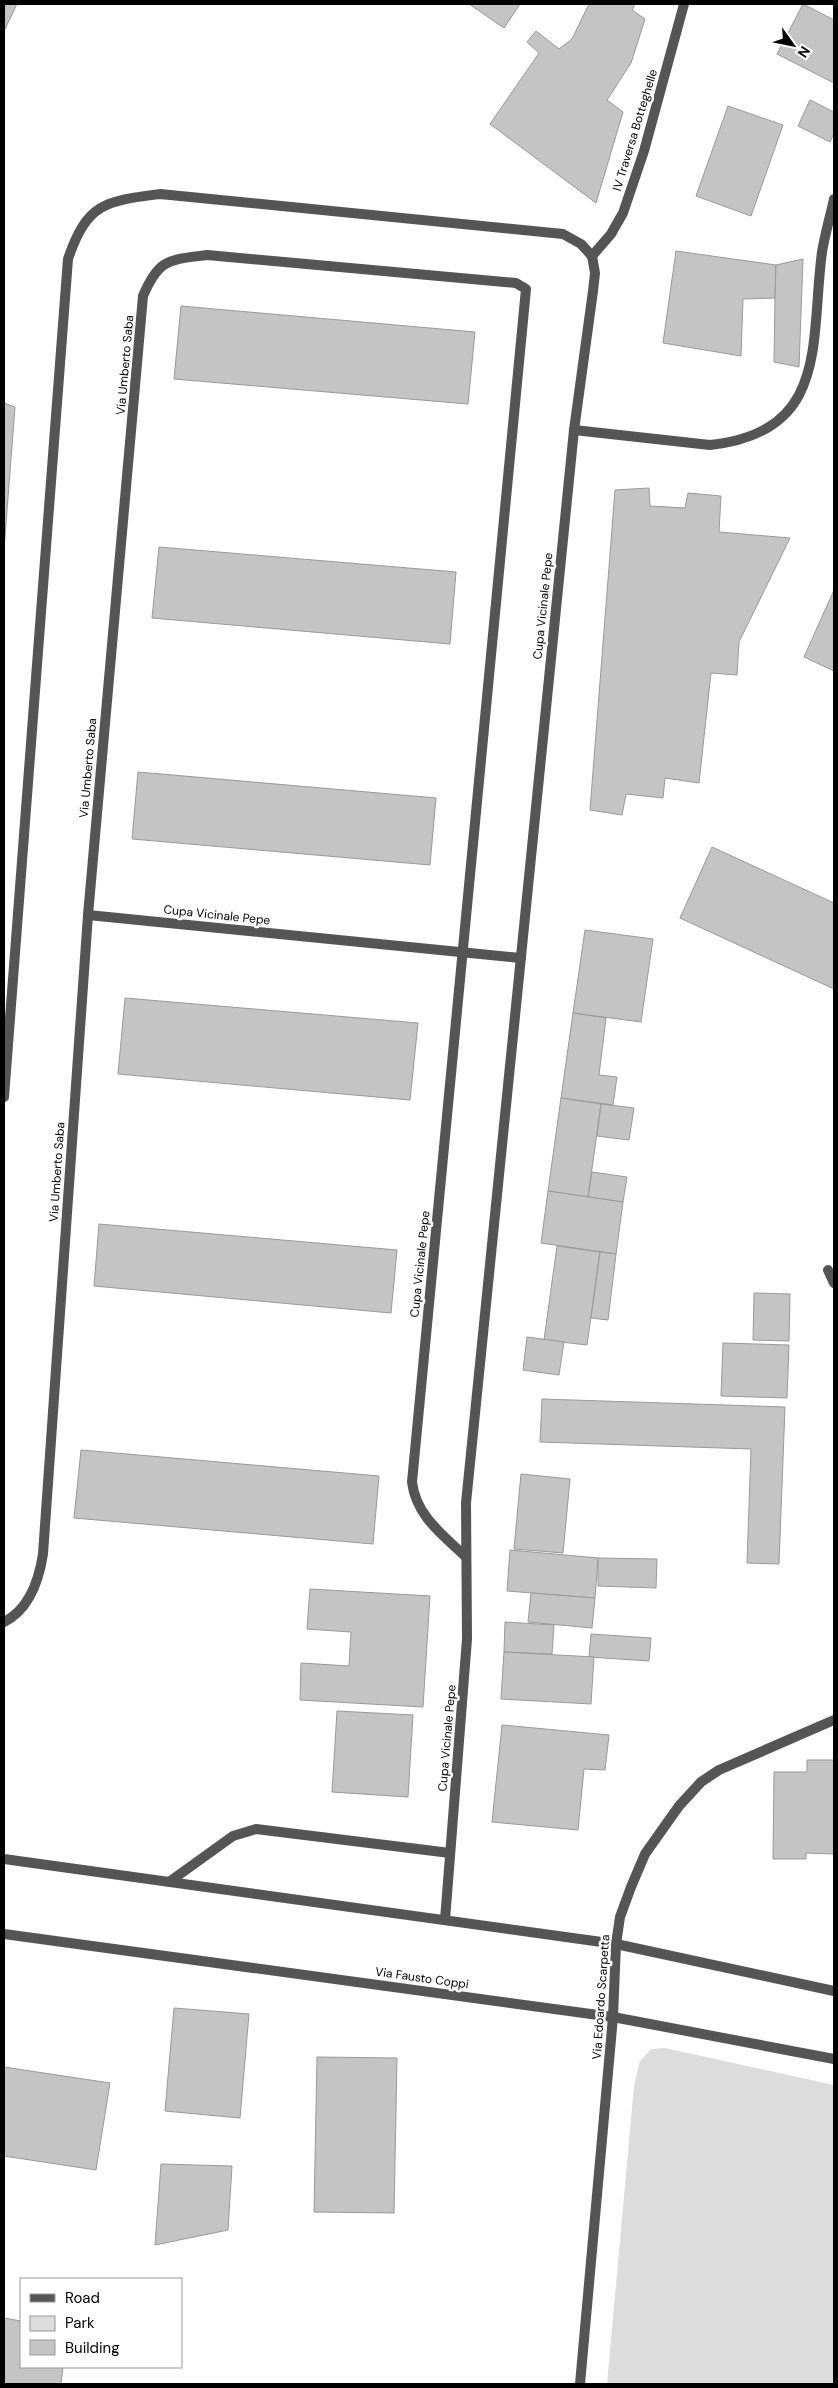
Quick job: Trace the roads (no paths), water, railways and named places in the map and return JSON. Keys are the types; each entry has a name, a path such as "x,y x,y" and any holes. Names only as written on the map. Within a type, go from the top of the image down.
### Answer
{"street":[{"name":"IV Traversa Botteghelle","path":"592,256 611,234 623,213 644,152 684,4"},
{"path":"4,1097 68,259 75,237 88,217 102,205 124,198 160,194 562,234 582,244 592,256"},
{"path":"574,430 710,445 732,443 754,436 777,422 797,400 810,373 822,251 834,200"},
{"name":"Via Umberto Saba","path":"4,1622 24,1606 39,1581 43,1554 88,915 143,296 158,269 164,263 207,254 516,283"},
{"name":"Cupa Vicinale Pepe","path":"445,1920 467,1639 466,1503 574,430 595,273 592,256"},
{"name":"Cupa Vicinale Pepe","path":"466,1557 421,1511 414,1497 412,1482 526,307 526,289 516,283"},
{"name":"Cupa Vicinale Pepe","path":"88,915 521,958"},
{"path":"828,1270 834,1283"},
{"name":"Via Edoardo Scarpetta","path":"580,2384 613,2017 616,1944 620,1917 645,1854 679,1806 701,1782 719,1770 834,1720"},
{"path":"169,1882 233,1836 256,1829 450,1853"},
{"path":"4,1859 616,1944 834,1991"},
{"name":"Via Fausto Coppi","path":"4,1934 613,2017 834,2059"}]}
